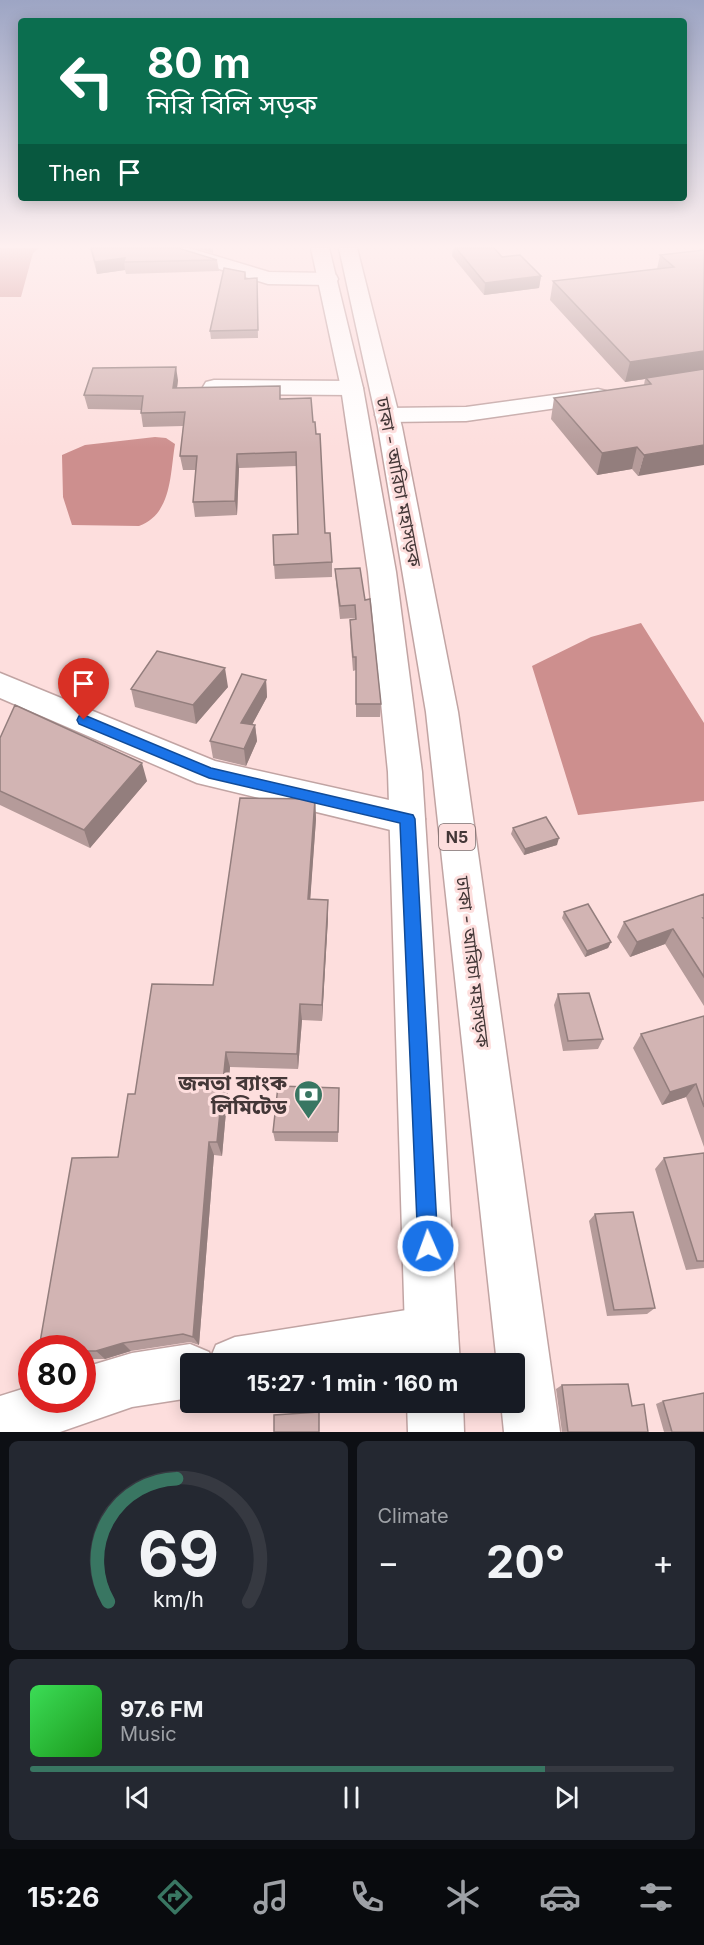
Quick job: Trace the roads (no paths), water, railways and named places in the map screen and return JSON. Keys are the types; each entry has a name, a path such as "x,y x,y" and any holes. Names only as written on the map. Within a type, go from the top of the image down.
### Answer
{"main road":[{"path":"336,315 352,388 382,572 405,772 433,1348 371,1353"},
{"name":"ঢাকা - আরিচা মহাসড়ক","path":"364,315 387,415 442,712 532,1432"},
{"path":"214,387 352,388"},
{"path":"387,415 466,414 618,393"},
{"path":"0,685 209,773 407,819"},
{"path":"96,1392 132,1380 180,1373"},
{"path":"0,1424 33,1413"},
{"path":"435,1413 436,1432"}],"place":[{"name":"জনতা ব্যাংক লিমিটেড","path":"308,1120"}]}
